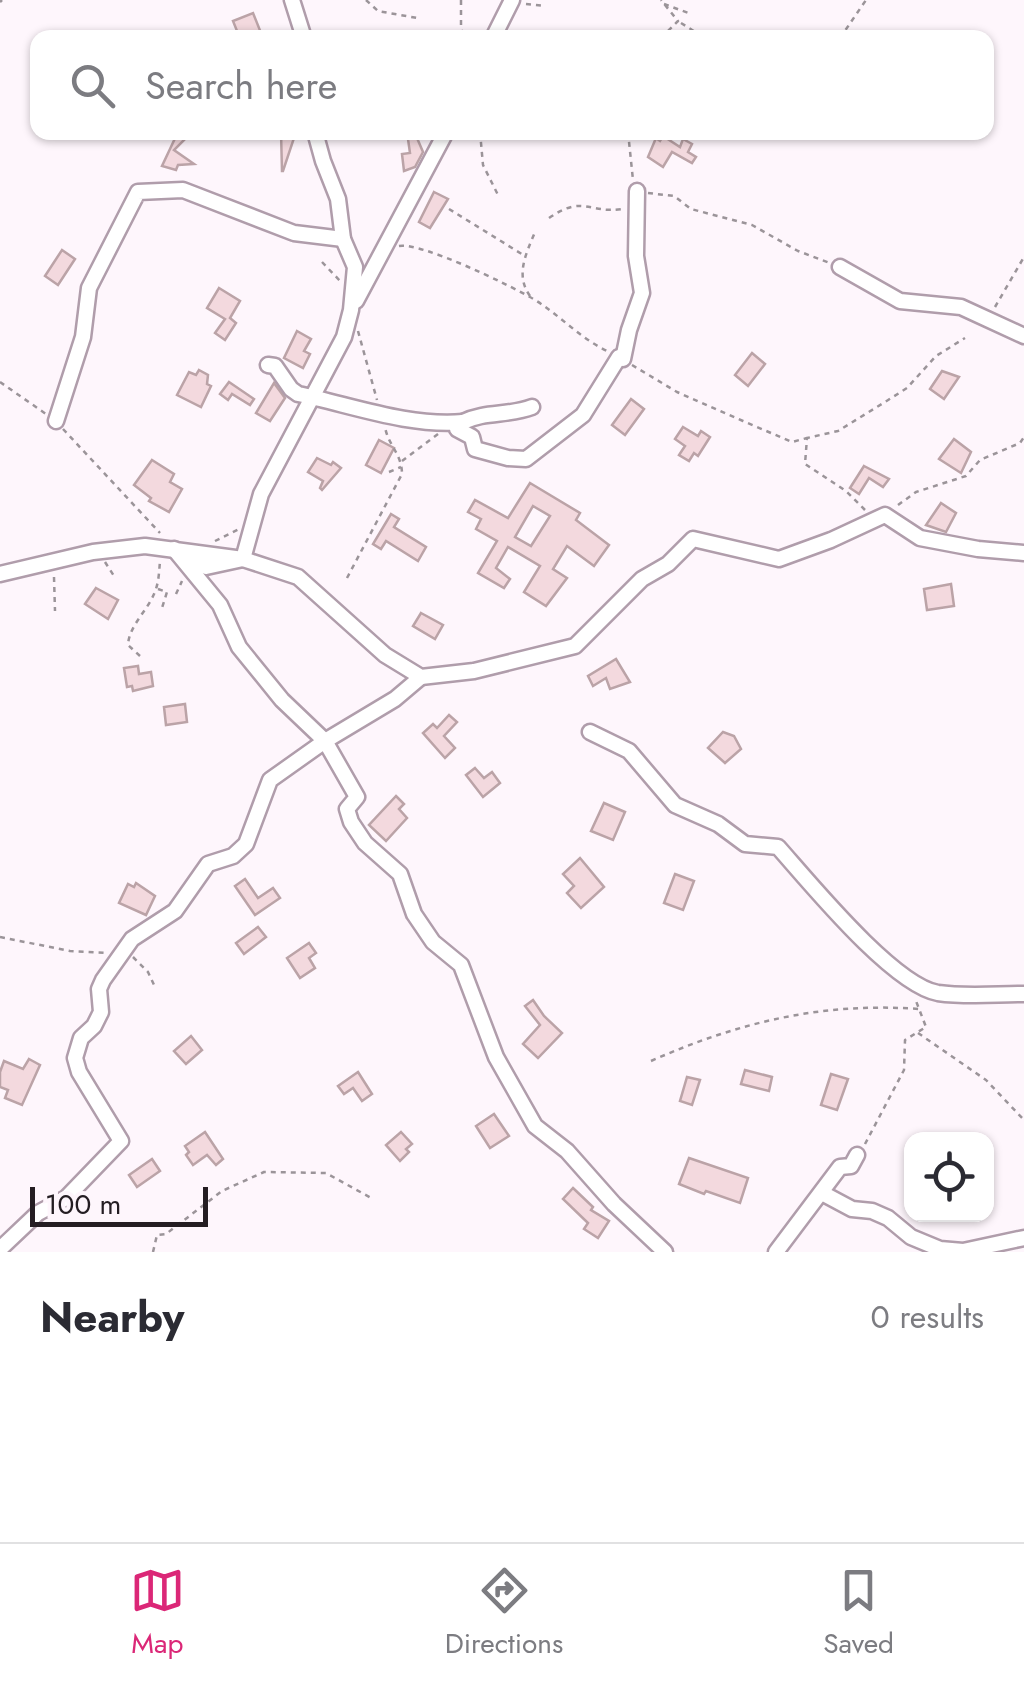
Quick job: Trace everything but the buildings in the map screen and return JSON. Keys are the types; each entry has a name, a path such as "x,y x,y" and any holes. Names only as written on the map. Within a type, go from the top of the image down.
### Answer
{"street":[{"path":"292,0 301,30"},
{"path":"497,30 512,0"},
{"path":"318,140 338,199 343,240 355,267 352,310"},
{"path":"243,558 261,494 442,140"},
{"path":"56,421 84,337 89,288 138,192 183,190 294,233 343,240"},
{"path":"457,422 457,428 472,437 475,450 526,459 584,414 622,358 642,293 636,256 637,197"},
{"path":"840,267 900,302 961,307 1024,336"},
{"path":"268,365 275,366 291,389 361,411 423,423 457,422 532,407"},
{"path":"0,1249 38,1213 66,1198 121,1141 79,1072 75,1058 82,1038 101,1012 102,980 132,940 174,911 208,864 232,856 246,844 270,780 325,741 396,699 421,677 474,672 575,646 642,579 668,564 693,540 778,559 888,513 920,538 978,549 1024,552"},
{"path":"0,574 145,546 243,558 298,577 385,655 421,677"},
{"path":"173,549 206,567 243,558"},
{"path":"173,549 220,605 239,647 282,700 325,741 358,797 348,809 351,822 366,843 400,874 414,914 433,942 462,965 496,1058 535,1126 567,1151 614,1204 665,1252"},
{"path":"590,732 629,751 675,806 718,824 744,844 778,847 846,924 907,976 934,992 1024,994"},
{"path":"776,1252 840,1167 851,1166 858,1156"},
{"path":"822,1193 852,1209 888,1218 912,1237 940,1249 962,1252 1024,1238"}],"path":[{"path":"366,0 378,11 418,18"},
{"path":"461,0 464,30"},
{"path":"512,0 545,6"},
{"path":"845,30 866,0"},
{"path":"662,2 691,14"},
{"path":"662,2 678,21 692,30"},
{"path":"669,30 678,21"},
{"path":"481,140 483,165 498,195"},
{"path":"628,140 630,174 637,197"},
{"path":"549,218 564,207 579,204 613,210 637,197 674,196 691,209 752,225 798,251 840,267"},
{"path":"448,209 525,256"},
{"path":"531,298 522,283 525,256 535,232"},
{"path":"385,246 410,244 442,255 531,298 586,341 677,392 792,442 838,431 907,388 936,356 965,338"},
{"path":"988,319 1024,257"},
{"path":"322,262 342,284"},
{"path":"347,578 402,474 402,464 387,439 352,310"},
{"path":"0,382 56,421 173,549 160,552 156,588 129,635 128,645 140,656"},
{"path":"389,472 457,422"},
{"path":"807,438 806,464 846,491 862,510 888,513 916,492 966,476 980,460 1020,443 1024,437"},
{"path":"200,550 254,523"},
{"path":"55,611 52,594 58,561"},
{"path":"156,588 167,592 161,610"},
{"path":"0,937 70,951 130,953 148,972 155,988"},
{"path":"858,1156 904,1070 904,1040 926,1027 907,976"},
{"path":"651,1062 781,1016 866,1005 919,1009"},
{"path":"917,1032 986,1080 1024,1120"},
{"path":"154,1252 157,1235 166,1234 222,1191 264,1172 326,1173 374,1199"}]}
